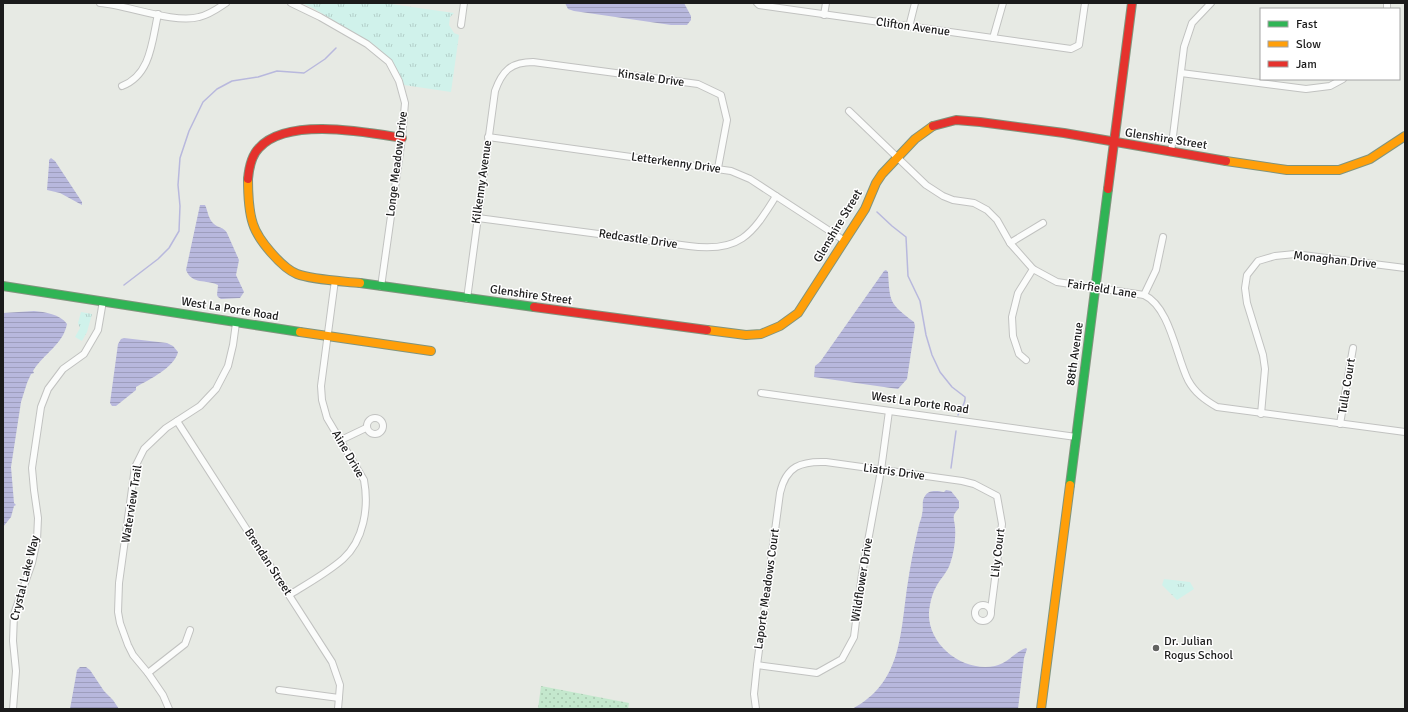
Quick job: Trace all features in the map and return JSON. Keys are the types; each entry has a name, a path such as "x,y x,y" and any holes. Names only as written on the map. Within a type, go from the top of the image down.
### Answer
{"street":[{"path":"100,3 114,4 179,18 197,18 214,12 226,3"},
{"name":"Longe Meadow Drive","path":"291,3 320,17 367,44 389,62 399,81 405,103 402,138 381,287"},
{"path":"461,25 464,3"},
{"name":"Clifton Avenue","path":"757,3 759,6 1070,49 1079,45 1085,3"},
{"path":"824,15 826,3"},
{"path":"909,27 915,3"},
{"path":"993,38 1002,3"},
{"name":"88th Avenue","path":"1041,709 1132,3"},
{"path":"1171,152 1184,47 1192,23 1211,3"},
{"path":"122,86 129,84 139,75 146,64 158,14"},
{"name":"Kinsale Drive","path":"507,69 521,62 533,62 698,84 721,95 727,120 718,168"},
{"name":"Kilkenny Avenue","path":"467,299 495,91 499,80 507,69"},
{"path":"1181,73 1306,89 1330,86 1341,80"},
{"name":"Fairfield Lane","path":"849,111 926,185 943,196 953,200 974,203 987,210 997,220 1010,243 1033,269 1057,282 1096,287 1144,295 1148,297 1158,307 1170,331 1188,381 1199,396 1217,407 1260,414 1405,432"},
{"name":"Glenshire Street","path":"402,138 346,129 294,131 280,134 264,142 251,159 247,187 253,224 262,239 284,267 305,276 381,287 741,335 756,335 785,324 798,313 865,209 880,178 897,157 915,139 933,126 956,120 980,122 1064,133 1114,143 1287,170 1311,171 1339,170 1370,159 1405,136"},
{"name":"Letterkenny Drive","path":"488,137 731,171 742,175 845,241"},
{"name":"Redcastle Drive","path":"478,218 698,248 714,248 731,244 750,233 758,225 776,196"},
{"path":"1010,243 1043,223"},
{"path":"1144,295 1156,270 1163,237"},
{"name":"Monaghan Drive","path":"1260,414 1264,369 1263,355 1247,303 1244,288 1247,275 1258,261 1275,256 1294,254 1405,268"},
{"path":"1026,360 1019,354 1013,336 1012,317 1018,293 1033,269"},
{"name":"Aine Drive","path":"289,595 343,559 354,546 360,533 366,501 364,480 327,418 322,400 321,386 334,280"},
{"name":"West La Porte Road","path":"3,286 236,323 430,351"},
{"name":"Crystal Lake Way","path":"13,709 16,671 12,641 14,614 32,563 37,540 38,518 32,468 40,407 48,389 63,369 84,354 98,330 103,301"},
{"name":"Waterview Trail","path":"169,709 163,695 133,655 122,631 118,612 119,584 135,467 144,449 166,428 200,406 216,389 228,366 236,323"},
{"name":"Tulla Court","path":"1340,424 1353,348"},
{"name":"West La Porte Road","path":"761,393 1076,437"},
{"name":"Wildflower Drive","path":"757,665 817,673 842,659 854,637 862,574 890,411"},
{"name":"Brendan Street","path":"177,421 332,662 340,685 338,709"},
{"path":"341,440 366,428"},
{"name":"Liatris Drive","path":"791,471 802,463 826,462 962,481 974,484 997,496"},
{"name":"Laporte Meadows Court","path":"756,709 754,694 757,665 780,493 784,482 791,471"},
{"name":"Lily Court","path":"991,610 1002,524 997,496"},
{"path":"148,673 185,644 190,630"},
{"path":"279,690 339,698"}],"green space":[{"path":"302,3 384,3 454,13 450,17 449,25 454,33 459,35 451,92 404,85 391,61 376,46 313,8"},
{"path":"81,312 92,314 87,332 82,341 75,337 80,328 78,323"},
{"path":"1164,579 1190,582 1194,589 1177,600 1162,585"},
{"path":"541,686 629,703 628,709 538,709"}],"shaded area":[{"path":"565,3 684,3 691,16 691,20 687,25 671,25 574,11 568,9"},
{"path":"51,158 55,161 82,202 82,205 60,193 47,190 49,160"},
{"path":"200,205 205,205 212,222 226,231 239,260 236,275 244,292 240,298 221,299 217,295 218,285 196,280 189,275 186,270"},
{"path":"886,270 888,272 889,290 892,302 900,311 914,322 915,326 907,379 898,389 814,377 815,366 820,362"},
{"path":"34,311 56,316 67,324 65,331 57,344 37,365 33,371 34,373 31,374 21,402 11,467 14,503 16,505 14,506 11,517 3,527 3,313"},
{"path":"124,338 167,343 173,346 178,352 176,358 167,368 136,387 136,390 116,406 112,406 110,403 118,344 121,339"},
{"path":"946,490 951,491 959,501 959,508 954,516 955,536 949,567 935,589 931,600 929,618 932,630 938,642 946,651 957,659 982,667 999,665 1026,648 1018,709 852,709 868,698 880,686 889,672 899,641 909,572 922,515 923,500 929,492 944,492"},
{"path":"80,667 86,667 90,670 104,691 119,709 70,709 77,670"}],"waterway":[{"path":"124,285 158,259 169,248 179,231 180,206 178,185 180,158 189,131 203,102 217,89 232,81 258,77 277,71 304,73 325,59 336,48"},
{"path":"877,212 906,237 908,276 920,301 926,335 932,355 940,372 952,387 965,397 964,404 958,415"},
{"path":"951,468 956,431"}],"traffic: fast":[{"path":"1070,485 1108,189"},
{"path":"360,283 534,307"},
{"path":"3,286 300,332"}],"traffic: slow":[{"path":"707,330 746,335 761,334 780,326 798,313 865,209 876,183 882,174 915,139 933,126"},
{"path":"1226,161 1287,170 1339,170 1370,159 1405,136"},
{"path":"248,179 250,208 253,224 265,245 284,266 291,271 304,276 360,283"},
{"path":"300,332 431,351"},
{"path":"1041,709 1070,485"}],"traffic: jam":[{"path":"1108,189 1132,3"},
{"path":"933,126 956,120 980,122 1064,133 1226,161"},
{"path":"248,179 252,158 256,151 272,138 288,133 327,129 348,130 402,138"},
{"path":"534,307 707,330"}],"place":[{"name":"Dr. Julian Rogus School","path":"1156,648"}]}
